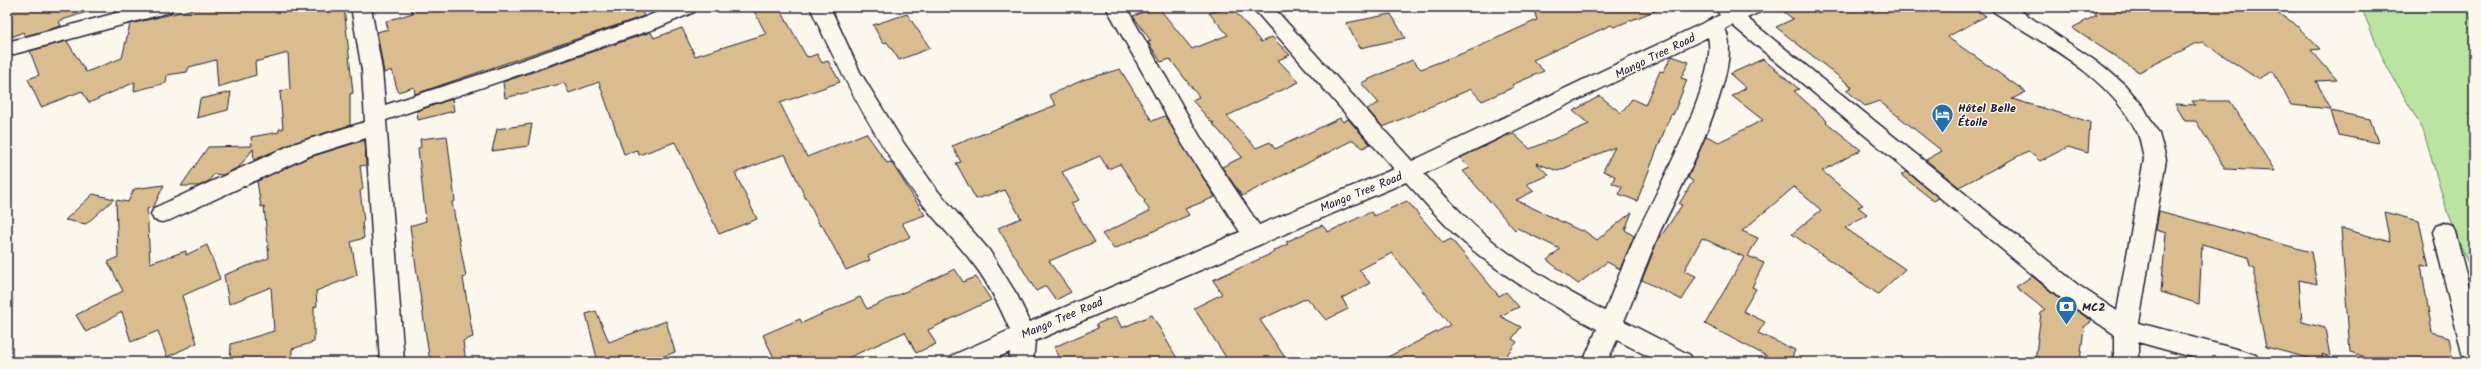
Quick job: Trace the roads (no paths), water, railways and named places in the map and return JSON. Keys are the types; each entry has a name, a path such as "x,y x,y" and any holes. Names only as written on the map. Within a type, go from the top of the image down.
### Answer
{"street":[{"path":"7,49 164,7"},
{"path":"361,7 372,70 374,122 392,362"},
{"path":"162,214 301,150 568,50 650,23 687,7"},
{"path":"820,7 850,73 895,147 929,196 981,256 1009,302 1024,334 1021,362"},
{"path":"1116,7 1191,140 1254,236"},
{"path":"1262,7 1409,172 1468,233 1492,254 1559,298 1680,362"},
{"name":"Mango Tree Road","path":"962,362 1254,236 1409,172 1723,17 1753,7"},
{"path":"2001,7 2093,69 2124,95 2143,119 2154,144 2155,159 2126,329 2126,362"},
{"path":"1595,362 1612,326 1643,244 1705,107 1716,72 1721,45 1720,36 1723,17 2070,292 2126,329 2247,362"},
{"path":"2444,232 2474,353"}],"place":[{"name":"Hôtel Belle Étoile","path":"1942,134"},
{"name":"MC2","path":"2066,326"}]}
